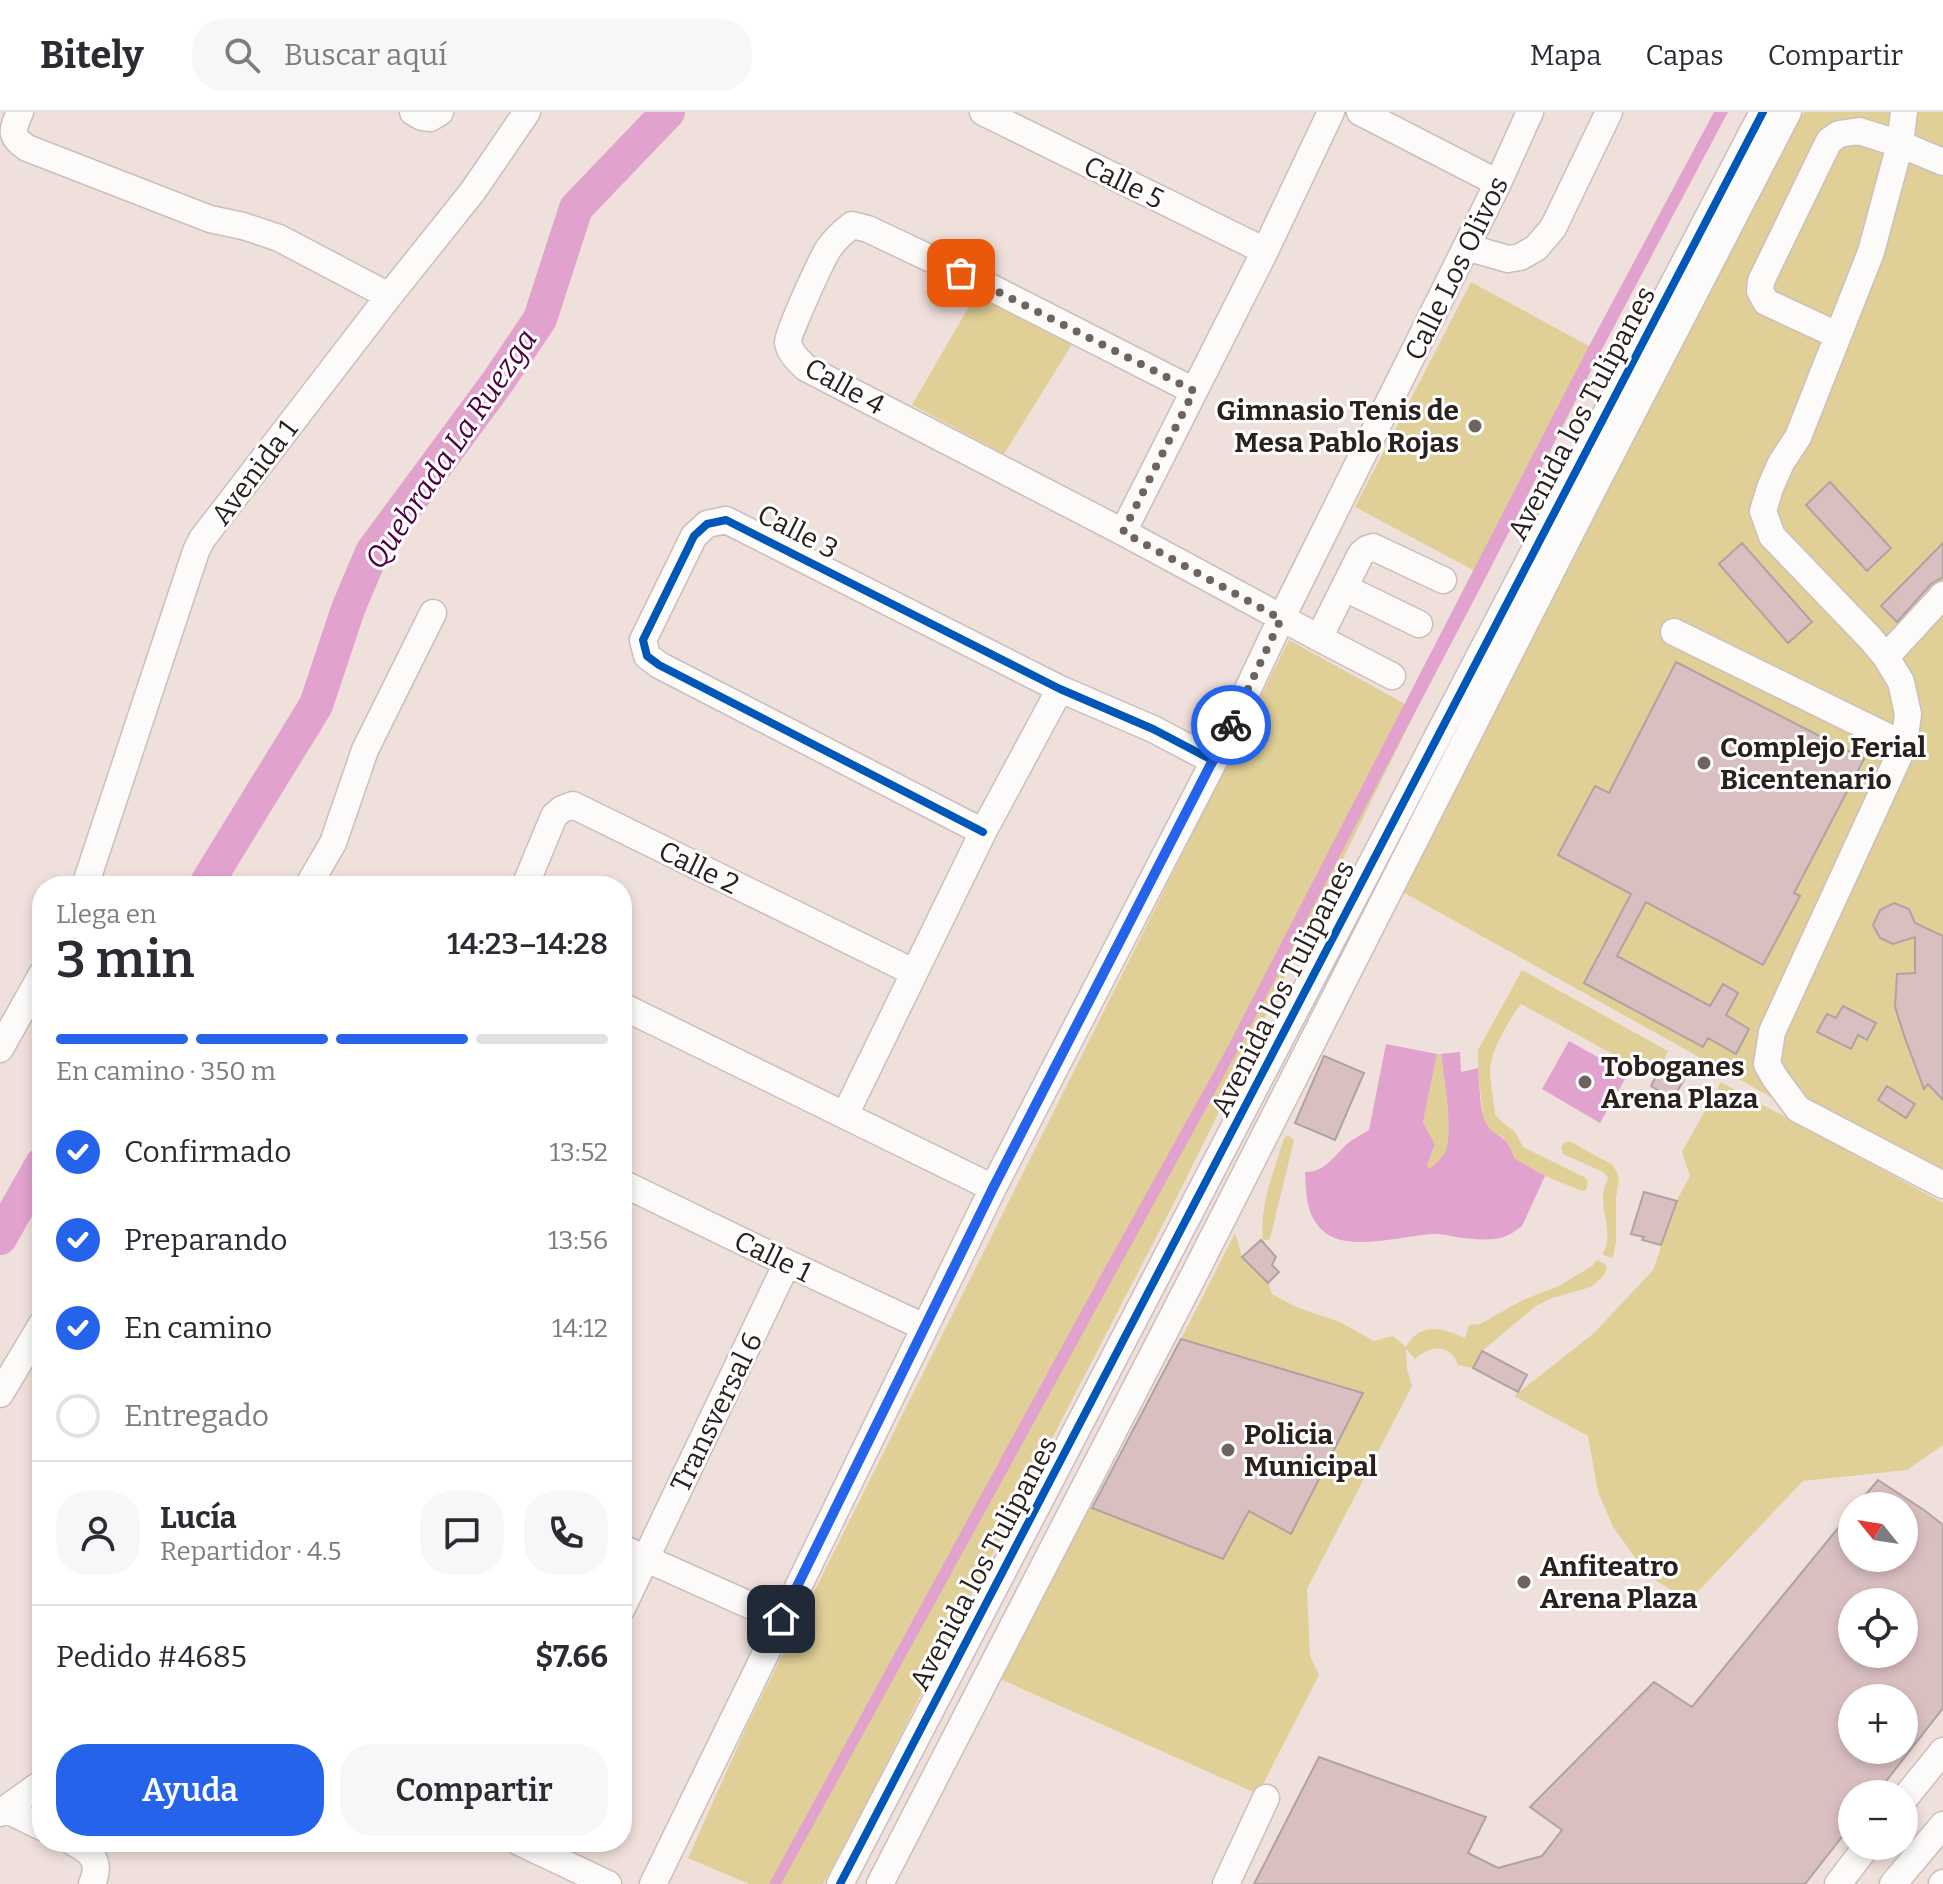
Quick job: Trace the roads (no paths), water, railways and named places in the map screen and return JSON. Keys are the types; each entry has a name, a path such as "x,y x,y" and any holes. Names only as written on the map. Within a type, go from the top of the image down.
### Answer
{"street":[{"path":"20,112 13,134 27,148 210,219 279,238 389,296"},
{"path":"413,112 430,118 440,112"},
{"name":"Avenida 1","path":"88,876 202,539 473,191 527,112"},
{"name":"Calle 5","path":"983,112 1265,251"},
{"path":"1123,532 1265,251 1331,112"},
{"path":"1360,112 1498,183"},
{"name":"Calle Los Olivos","path":"664,1880 781,1619 924,1327 1214,761 1530,112"},
{"path":"1466,247 1508,259 1520,257 1536,248 1553,228 1609,112"},
{"name":"Avenida los Tulipanes","path":"880,1884 1591,493 1654,345 1763,112"},
{"name":"Avenida los Tulipanes","path":"840,1884 1114,1358 1654,345 1788,112"},
{"path":"1904,112 1900,144 1871,252 1798,437 1781,463 1763,511 1772,536 1886,657 1901,682 1908,714 1904,745 1772,1032 1767,1064 1798,1109 1943,1185"},
{"path":"1837,335 1766,302 1760,291 1761,281 1829,141 1839,134 1859,131 1943,162"},
{"name":"Calle 4","path":"1194,391 984,284 868,229 852,225 840,234 828,250 788,342 794,357 806,368 1392,676"},
{"name":"Calle 3","path":"983,832 659,665 647,656 643,640 694,536 707,524 726,520 1060,689 1153,729 1214,761"},
{"path":"1319,638 1361,554 1367,549 1373,547 1443,580"},
{"path":"1345,588 1419,624"},
{"path":"1886,657 1943,595"},
{"path":"314,876 333,843 365,750 433,613"},
{"path":"1674,632 1904,745"},
{"path":"845,1115 983,832 1060,689"},
{"name":"Calle 2","path":"529,876 554,816 573,805 913,972"},
{"path":"0,1049 32,992"},
{"path":"632,1011 993,1188"},
{"name":"Calle 1","path":"632,1188 924,1327"},
{"name":"Transversal 6","path":"634,1554 787,1263"},
{"path":"0,1394 32,1341"},
{"path":"1114,1358 1143,1374"},
{"path":"634,1554 781,1619"},
{"path":"1918,1782 1943,1751"},
{"path":"3,1811 32,1790"},
{"path":"1226,1884 1266,1798"},
{"path":"3,1811 32,1823"},
{"path":"1893,1884 1943,1825"},
{"path":"90,1852 96,1864 92,1884"},
{"path":"540,1852 608,1884"},
{"path":"1838,1884 1856,1860"}],"waterway":[{"name":"Quebrada La Ruezga","path":"211,876 316,705 348,609 372,552 499,380 540,319 576,208 668,112"},
{"name":"Quebrada La Ruezga","path":"0,1238 32,1182"}],"place":[{"name":"Gimnasio Tenis de Mesa Pablo Rojas","path":"1475,426"},
{"name":"Complejo Ferial Bicentenario","path":"1704,763"},
{"name":"Toboganes Arena Plaza","path":"1585,1082"},
{"name":"Policia Municipal","path":"1228,1450"},
{"name":"Anfiteatro Arena Plaza","path":"1524,1582"}]}
